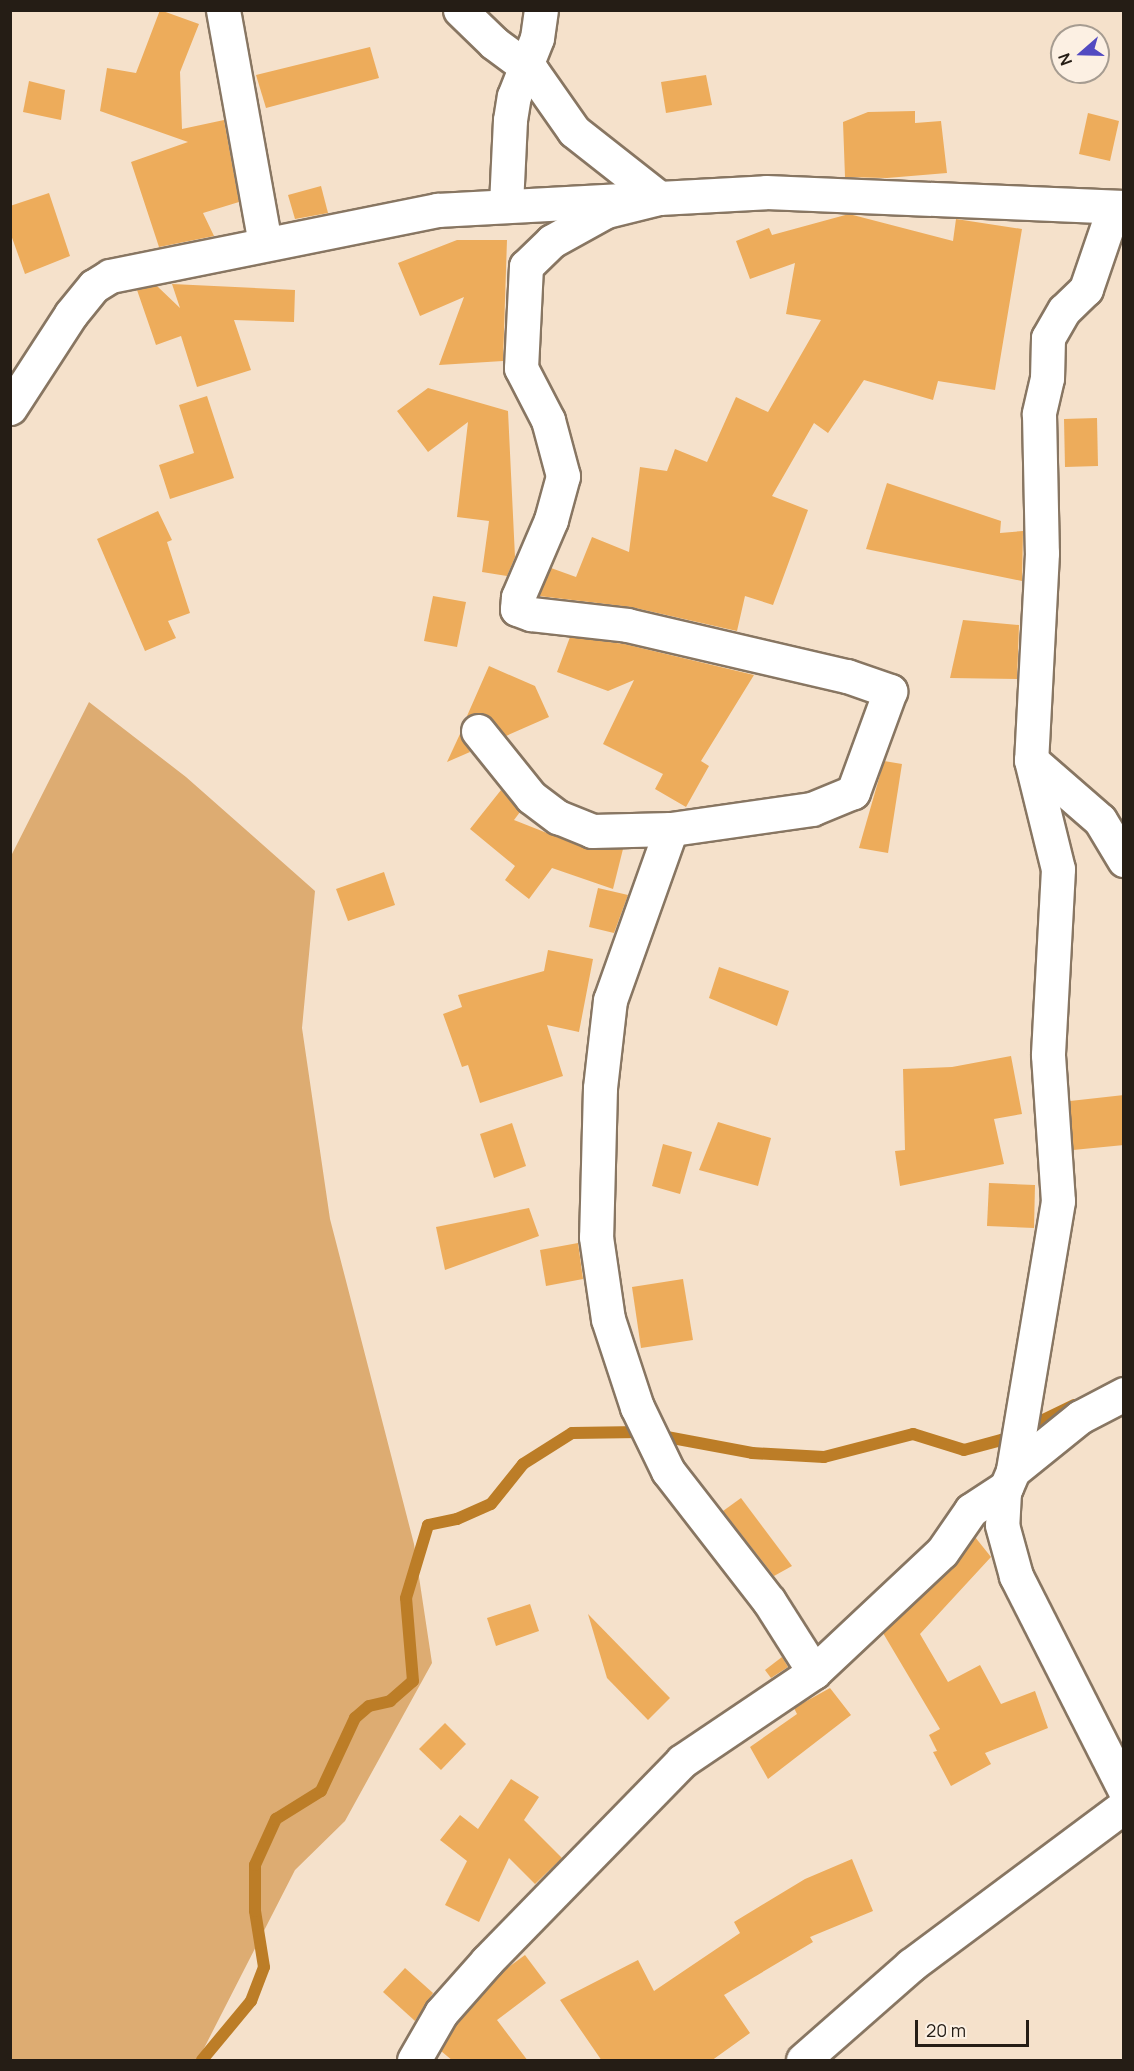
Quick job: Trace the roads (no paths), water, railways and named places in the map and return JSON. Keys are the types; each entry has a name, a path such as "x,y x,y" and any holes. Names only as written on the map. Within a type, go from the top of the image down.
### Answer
{"street":[{"path":"223,10 265,243"},
{"path":"460,10 501,49 527,65 574,131 659,198"},
{"path":"506,205 510,120 537,38 541,10"},
{"path":"10,408 71,314 94,286 110,276 437,210 766,192 1119,207 1086,289 1064,310 1048,338 1047,378 1039,414 1042,553 1031,760 1058,869 1048,1055 1058,1201 1002,1525 1016,1576 1124,1789"},
{"path":"478,731 531,797 558,817 592,831 671,829 812,809 854,792 891,691 847,676 627,625 531,614 518,609 518,597 548,530 563,476 548,420 521,368 526,266 552,240 606,211 659,198"},
{"path":"1031,760 1100,820 1124,860"},
{"path":"671,829 610,1000 600,1088 596,1237 608,1319 637,1407 668,1471 769,1601 814,1672"},
{"path":"414,2061 441,2013 486,1961 682,1761 814,1672 942,1552 971,1510 1080,1417 1124,1394"},
{"path":"803,2061 911,1965 1124,1806"}],"waterway":[{"path":"202,2060 251,2001 264,1967 255,1911 255,1865 276,1819 321,1791 355,1718 369,1706 390,1701 413,1681 406,1598 428,1525 457,1519 491,1504 523,1464 572,1433 640,1432 752,1453 824,1457 913,1434 964,1450 1002,1440 1074,1405"}]}
